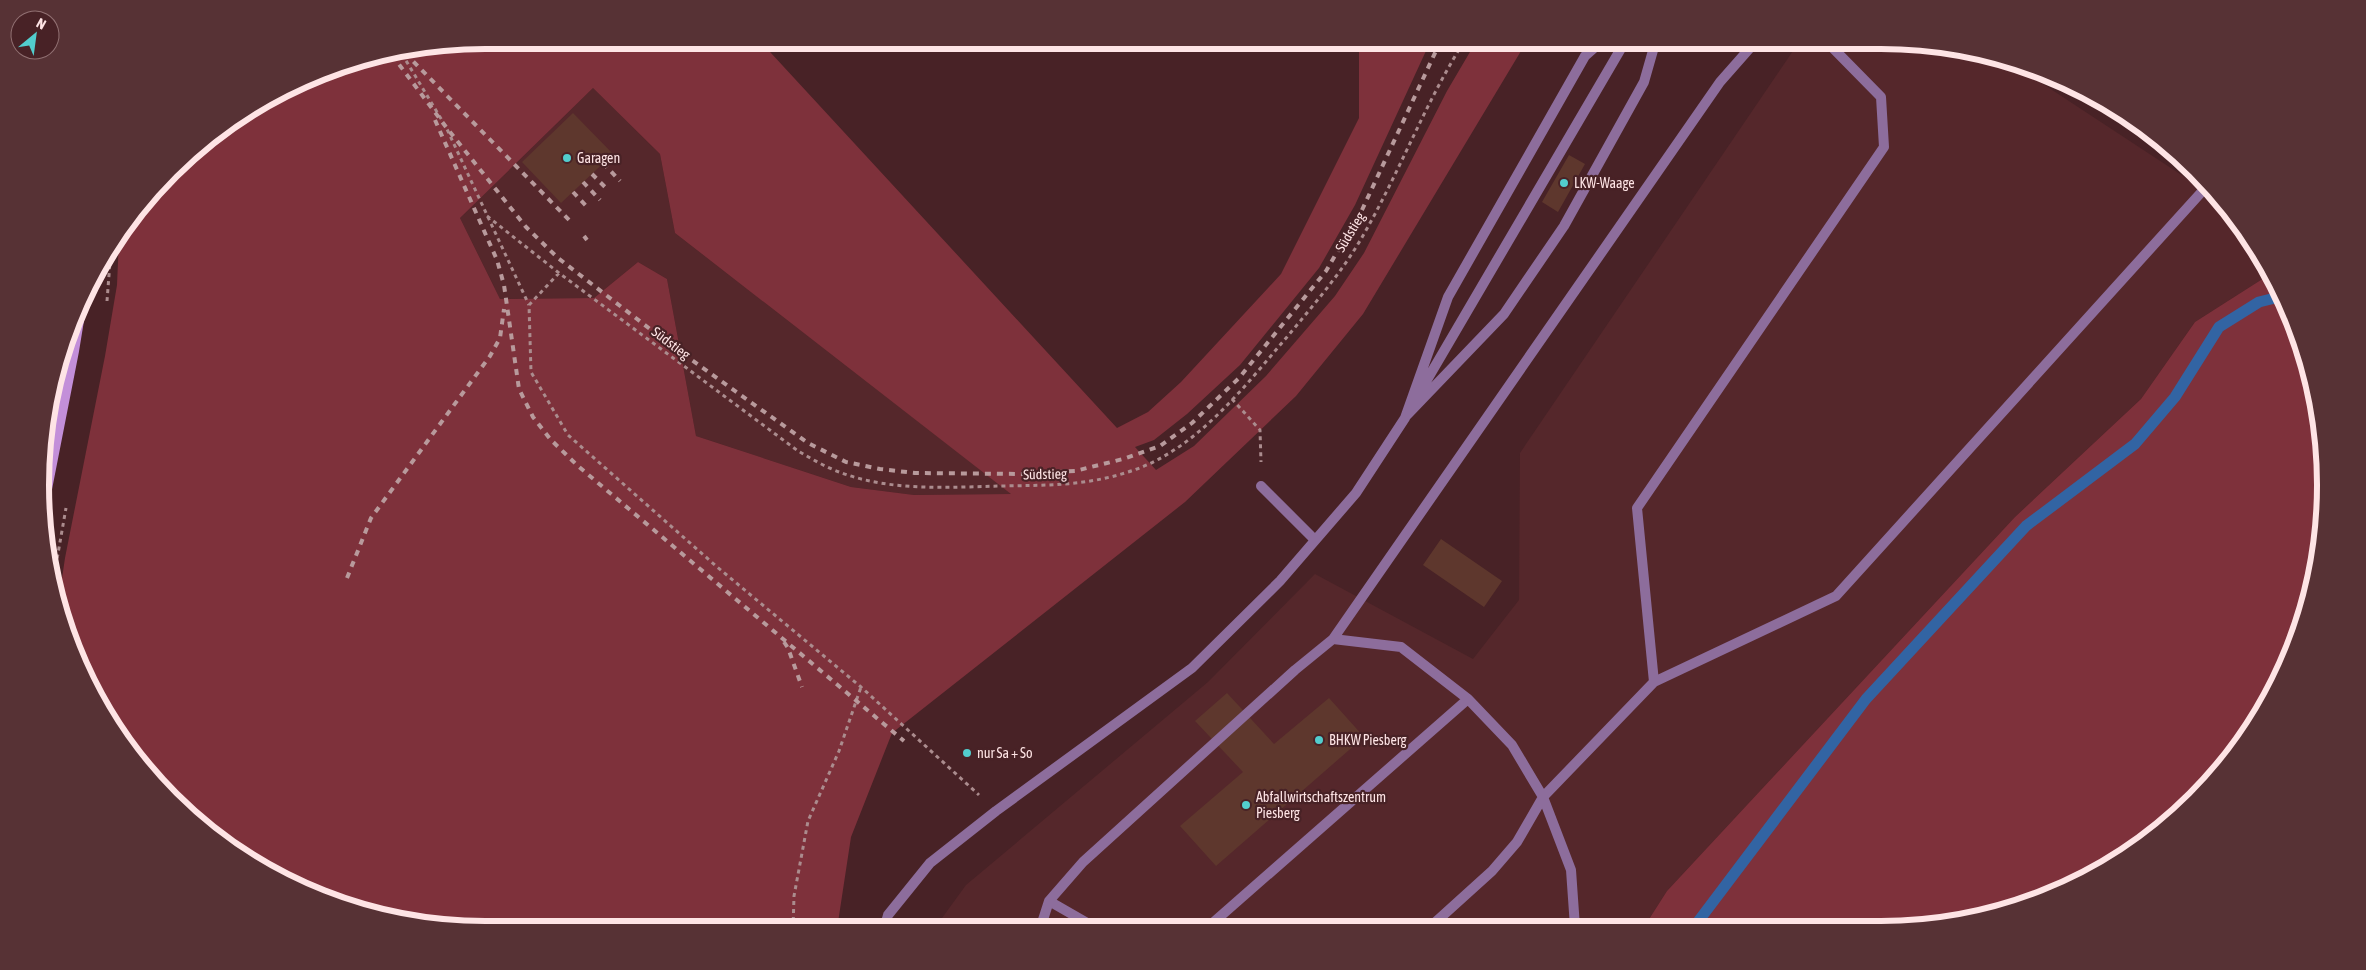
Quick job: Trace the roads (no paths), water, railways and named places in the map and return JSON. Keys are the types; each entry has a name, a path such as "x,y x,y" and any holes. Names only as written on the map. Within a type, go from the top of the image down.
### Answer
{"street":[{"path":"49,477 77,331"}],"lane":[{"path":"1405,418 1448,297 1585,56 1593,49"},
{"path":"886,921 888,914 930,863 996,811 1192,668 1280,581 1356,493 1405,418 1621,49"},
{"path":"1405,418 1504,314 1564,226 1644,82 1653,49"},
{"path":"1042,921 1049,901 1084,862 1288,676 1333,639 1720,82 1749,49"},
{"path":"1654,682 1637,508 1884,147 1881,97 1834,49"},
{"path":"1438,921 1492,871 1517,842 1543,797 1654,682 1836,596 2203,191"},
{"path":"1261,486 1315,540"},
{"path":"1333,639 1401,647 1468,699 1512,745 1543,797 1571,870 1575,921"},
{"path":"1215,921 1468,699"},
{"path":"1049,901 1084,921"}],"waterway":[{"path":"1699,921 1866,699 2026,526 2135,444 2175,397 2219,327 2259,302 2275,298"}],"railway":[{"path":"395,58 446,127 526,227 558,258 672,346 808,443 846,462 880,469 915,473 1023,474 1075,471 1123,459 1160,446 1192,423 1239,378 1326,271 1362,210 1437,49"},
{"path":"408,56 573,224"},
{"path":"435,120 497,260 504,285 519,389 533,417 551,440 578,466 904,741"},
{"path":"603,163 620,181"},
{"path":"592,174 609,191"},
{"path":"583,182 600,200"},
{"path":"573,192 589,209"},
{"path":"584,236 587,240"},
{"path":"347,578 371,518 490,356 500,338 504,309"},
{"path":"784,642 802,687"}],"place":[{"name":"Garagen","path":"567,158"},
{"name":"LKW-Waage","path":"1564,183"},
{"name":"BHKW Piesberg","path":"1319,740"},
{"name":"nur Sa + So","path":"967,753"},
{"name":"Abfallwirtschaftszentrum Piesberg","path":"1246,805"}]}
